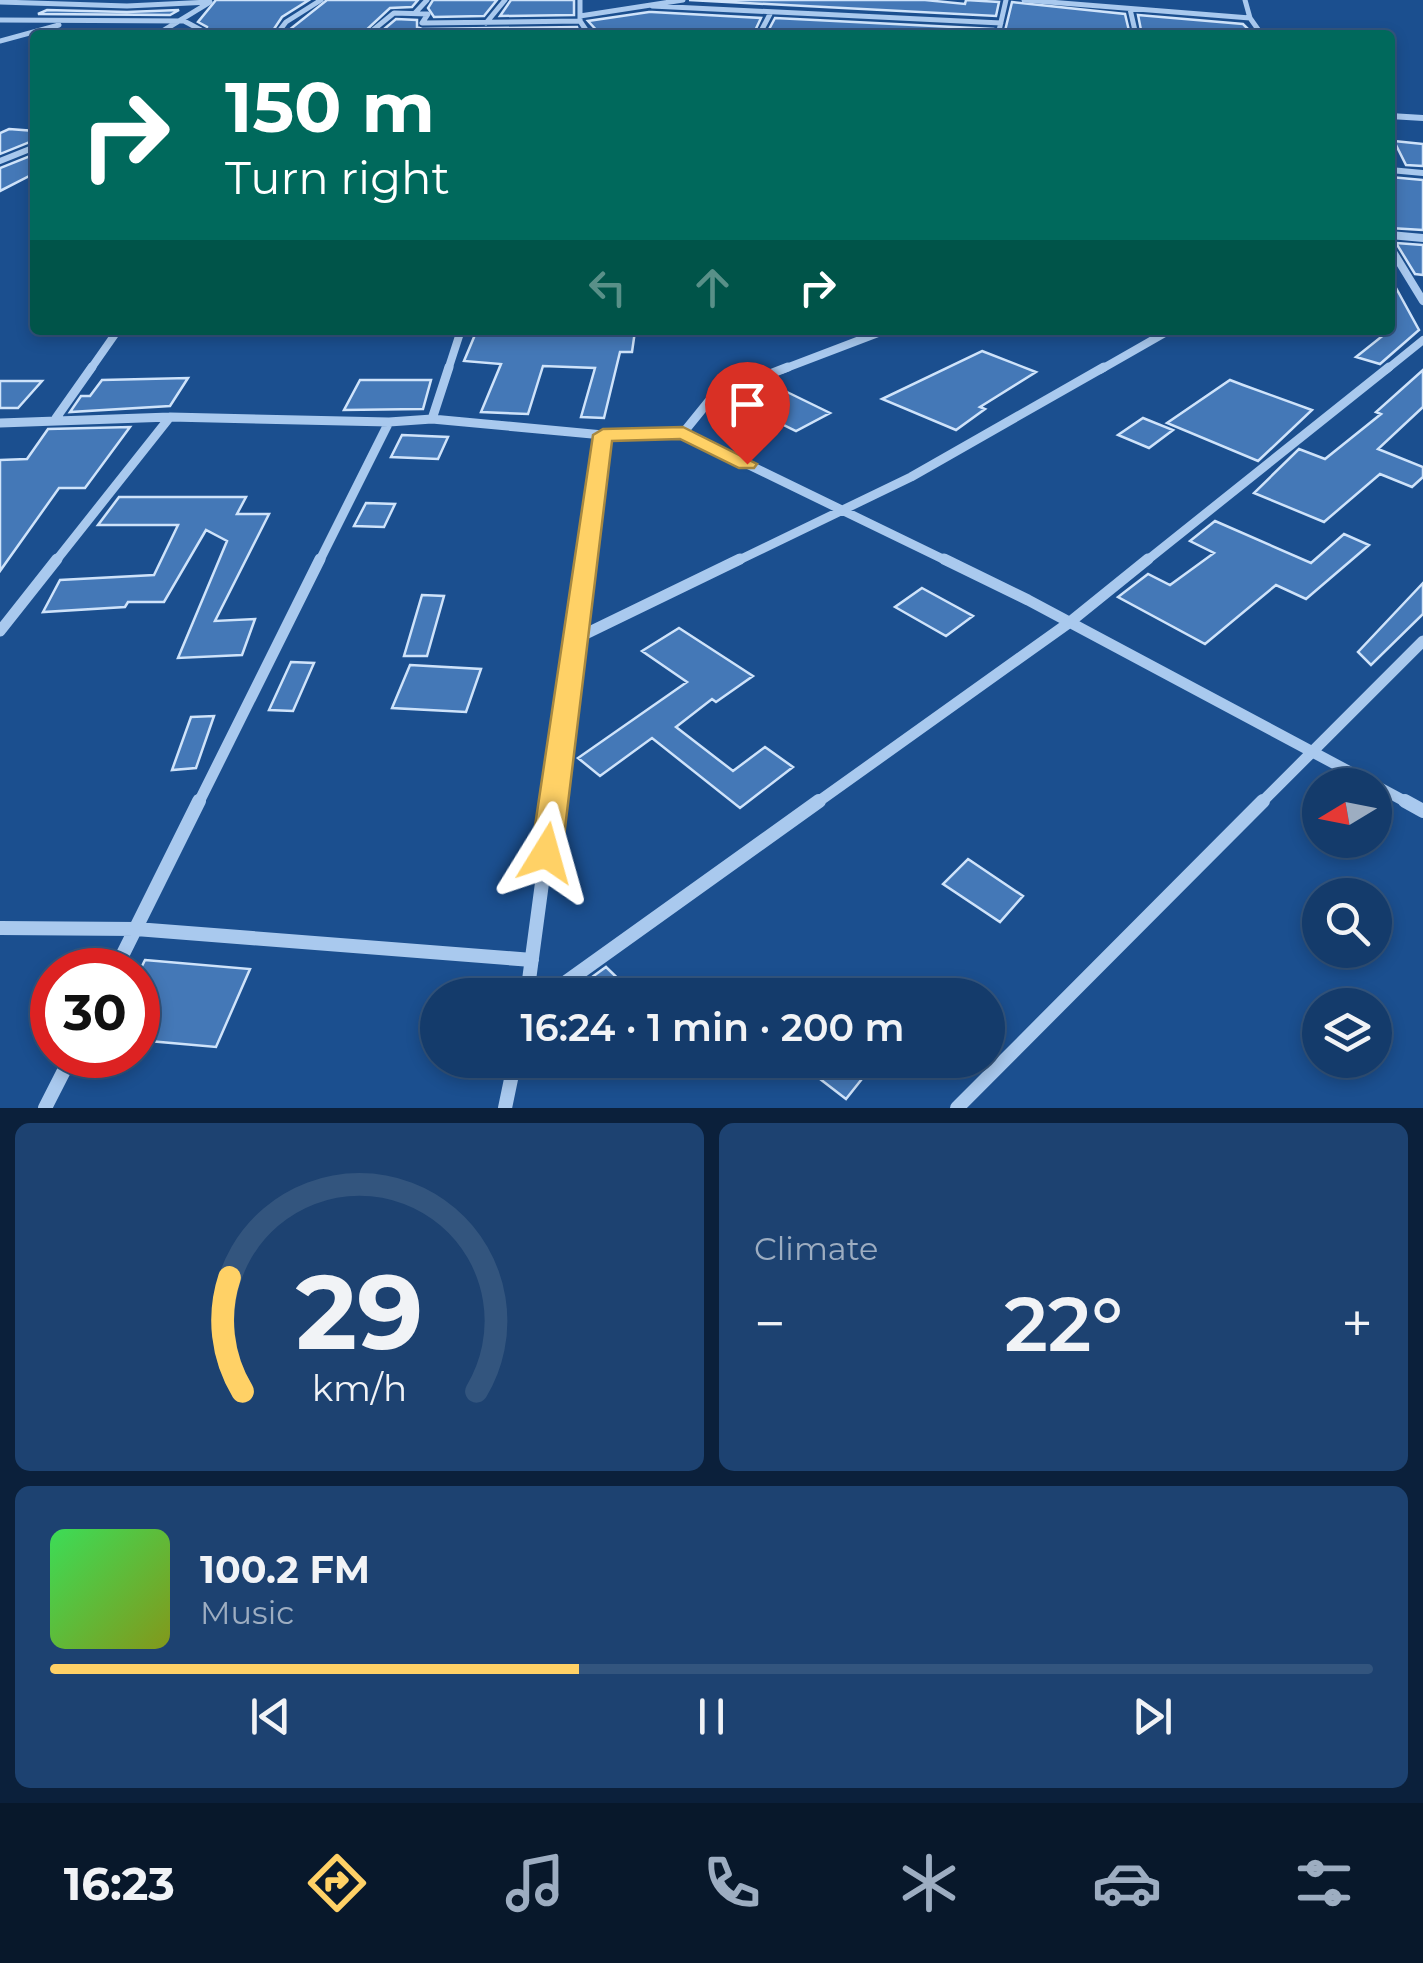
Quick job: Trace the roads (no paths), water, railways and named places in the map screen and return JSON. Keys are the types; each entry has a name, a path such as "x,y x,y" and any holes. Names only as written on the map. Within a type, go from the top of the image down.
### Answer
{"street":[{"path":"93,21 155,0"},
{"path":"280,30 321,0"},
{"path":"415,13 427,0"},
{"path":"486,22 505,0"},
{"path":"580,0 580,18 586,30"},
{"path":"372,30 394,13 428,14 422,23 496,22 580,18 683,0"},
{"path":"999,30 1006,0"},
{"path":"1024,0 1250,18"},
{"path":"1245,0 1258,30"},
{"path":"0,2 139,5 213,1"},
{"path":"165,30 213,1"},
{"path":"652,6 1001,23"},
{"path":"1130,8 1135,30"},
{"path":"762,30 770,14"},
{"path":"0,20 184,20 201,30"},
{"path":"41,30 69,22"},
{"path":"496,22 497,30"},
{"path":"0,42 30,33"},
{"path":"1395,116 1423,118"},
{"path":"0,161 30,149"},
{"path":"1395,170 1423,173"},
{"path":"1395,236 1423,238"},
{"path":"1395,255 1423,301"},
{"path":"56,418 114,335"},
{"path":"432,419 459,335"},
{"path":"683,433 714,396 873,335"},
{"path":"575,639 910,477 1161,335"},
{"path":"572,978 1070,622 1423,340"},
{"path":"0,632 170,417"},
{"path":"0,422 170,417 389,422 432,419 603,435 683,433 1070,622 1423,811"},
{"path":"126,948 389,422"},
{"path":"529,978 603,435"},
{"path":"957,1108 1423,641"},
{"path":"0,928 136,929 532,960"},
{"path":"45,1108 60,1078"},
{"path":"505,1108 511,1078"}]}
